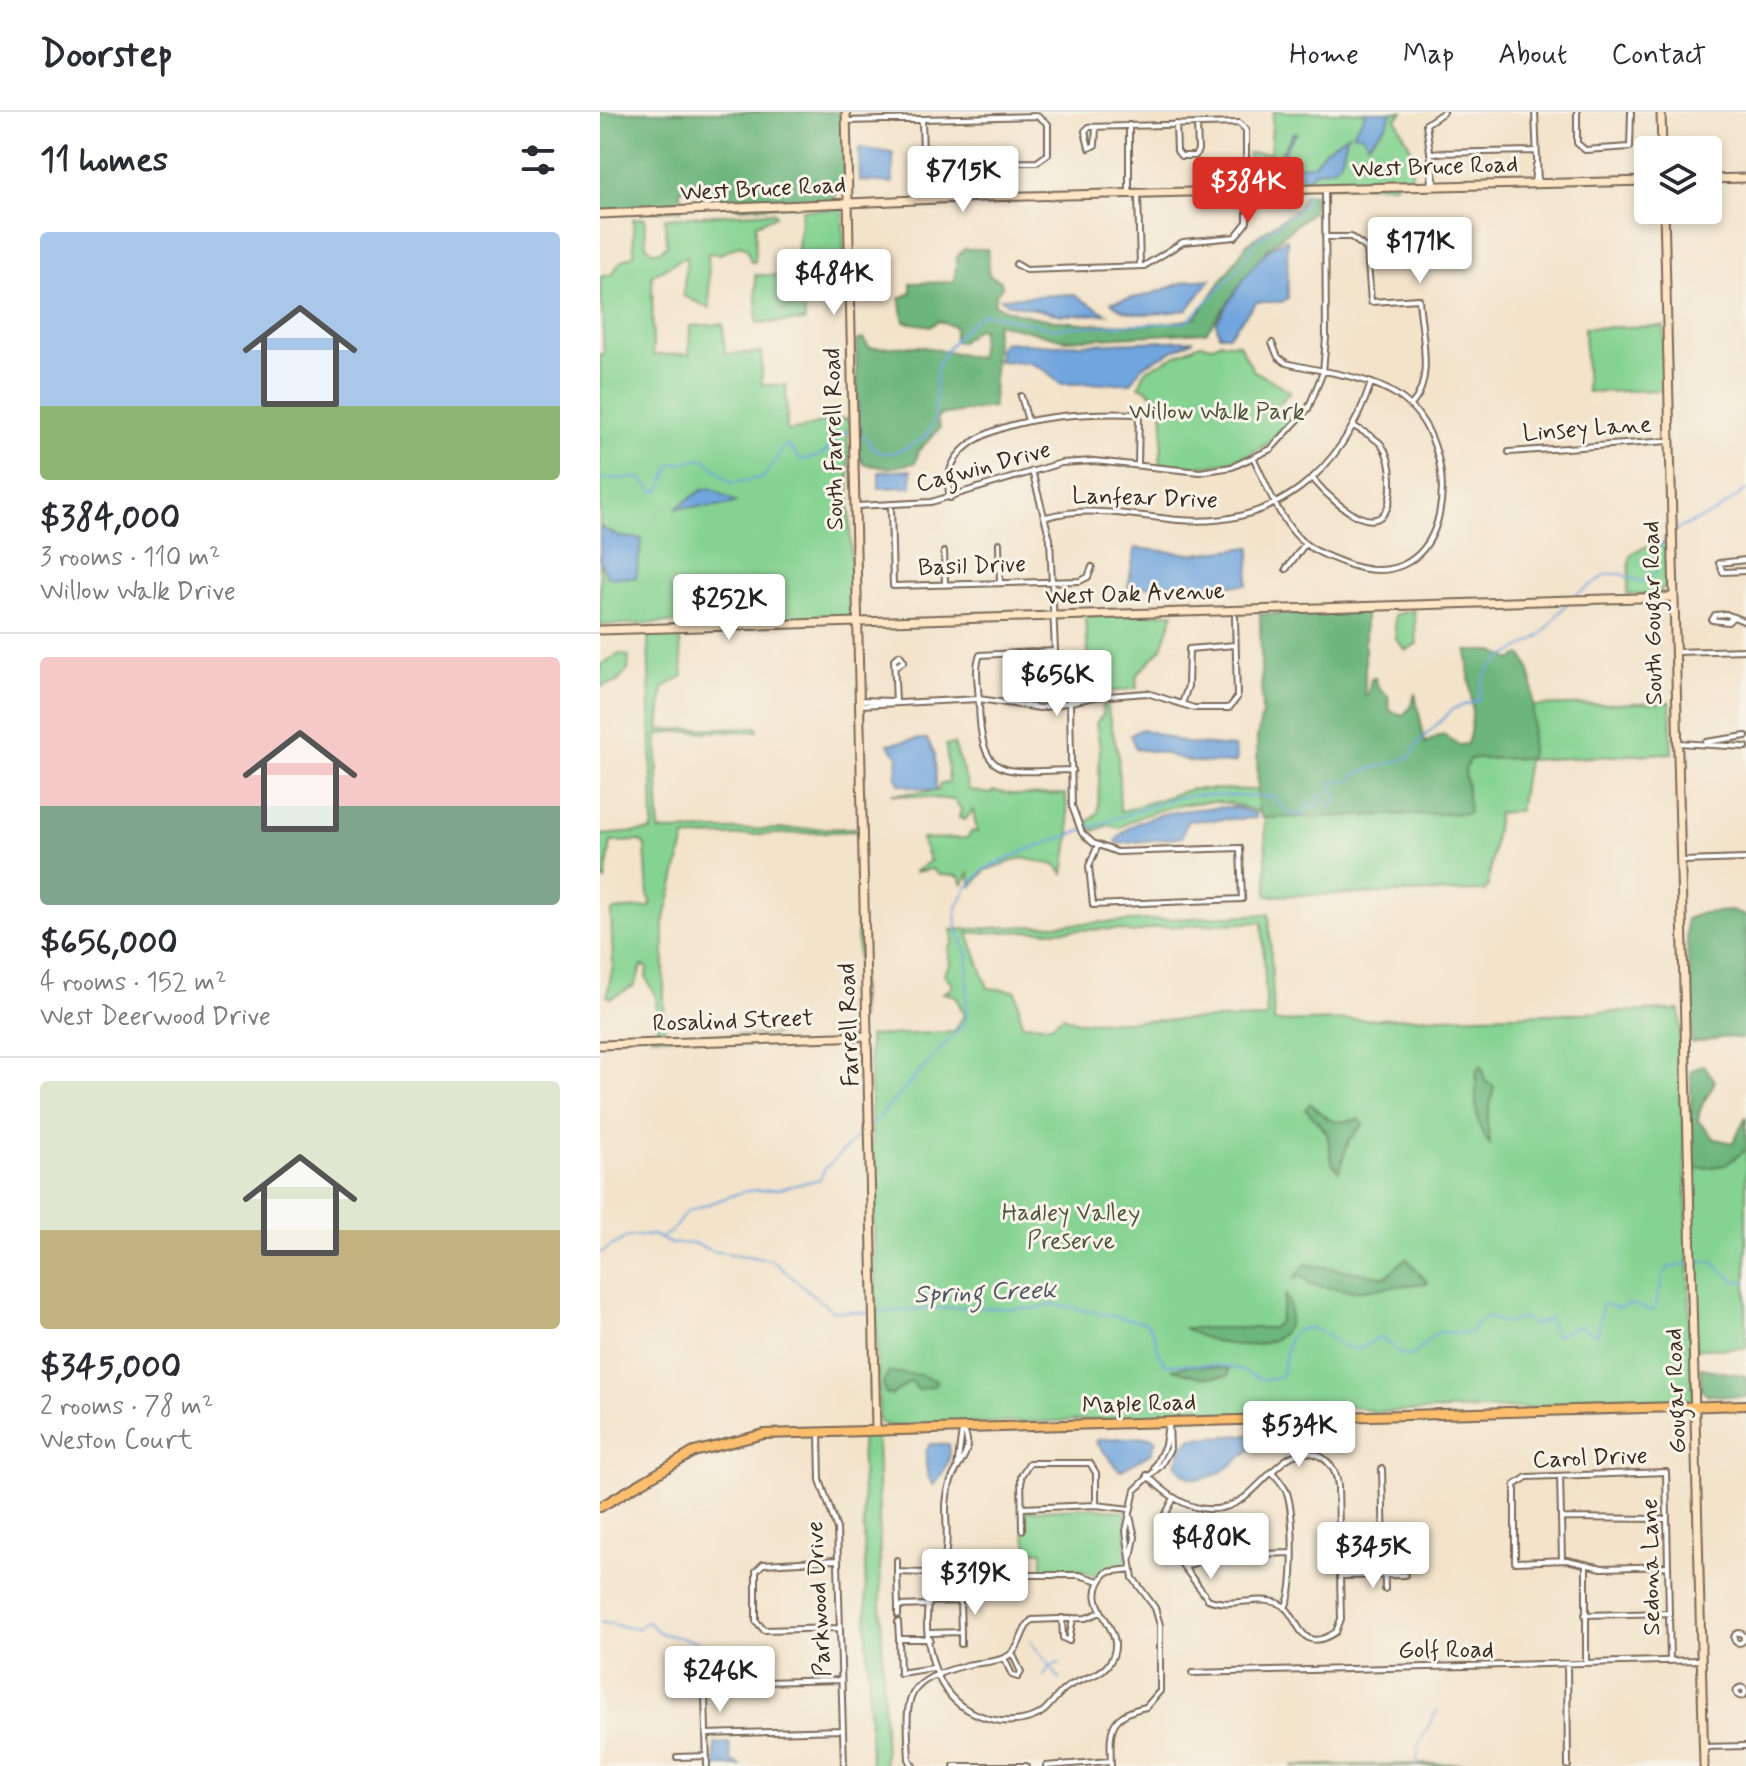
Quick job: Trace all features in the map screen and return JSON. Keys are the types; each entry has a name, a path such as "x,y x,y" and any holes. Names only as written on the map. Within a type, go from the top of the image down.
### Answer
{"main road":[{"name":"Maple Road","path":"600,1507 673,1463 711,1446 763,1434 1746,1405"}],"street":[{"path":"1432,186 1432,153 1426,124 1444,112"},
{"path":"1535,112 1536,183"},
{"path":"1577,112 1581,149 1630,147 1631,112"},
{"path":"1661,112 1662,136"},
{"path":"846,117 922,120 1038,116 1045,119 1049,148 1046,159 928,162 923,155 922,120"},
{"name":"South Farrell Road","path":"846,117 857,620"},
{"path":"1176,124 1179,154 1188,156 1195,156 1198,150 1197,124"},
{"path":"1016,264 1026,270 1140,266 1155,262 1183,242 1235,237 1247,222 1246,130 1242,124 1096,127 1085,131 1089,148 1095,145 1096,127"},
{"path":"1129,125 1140,266"},
{"path":"1432,153 1535,151"},
{"path":"982,163 983,197"},
{"path":"1722,179 1746,178"},
{"name":"West Bruce Road","path":"600,214 983,197 1634,181"},
{"name":"Cagwin Drive","path":"854,506 891,506 950,498 1032,471 1078,461 1200,472 1232,467 1271,449 1308,409 1323,372 1325,190"},
{"name":"South Gougar Road","path":"1664,224 1673,652 1685,1015"},
{"path":"1325,237 1351,237 1367,249 1371,302 1419,299 1424,380 1420,396 1411,405"},
{"path":"1254,459 1275,503 1305,544 1346,564 1373,571 1403,566 1429,546 1440,513 1439,461 1434,440 1411,405 1371,383 1286,363 1278,357 1272,343"},
{"name":"Lanfear Drive","path":"1046,517 1096,510 1181,520 1217,520 1275,503 1313,479 1355,427 1371,383"},
{"path":"1021,396 1028,421"},
{"path":"950,498 948,469 962,448 1028,421 1084,412 1139,414 1138,465"},
{"path":"1313,479 1340,510 1362,519 1373,519 1383,514 1392,496 1391,466 1380,443 1355,427"},
{"name":"Linsey Lane","path":"1509,452 1669,441"},
{"path":"1032,471 1046,517 1055,651 1070,705 1072,806 1081,832 1098,845 1117,852 1242,850 1242,894 1237,901 1098,906 1090,901 1088,871 1098,845"},
{"name":"Basil Drive","path":"891,506 893,586 1080,581 1088,577 1092,567"},
{"path":"999,543 1000,582"},
{"path":"1286,569 1305,544"},
{"path":"944,552 945,583"},
{"path":"1746,560 1719,563 1723,572 1746,571"},
{"name":"West Oak Avenue","path":"600,630 1672,597"},
{"path":"1228,609 1235,617"},
{"path":"859,702 979,699 1040,708 1070,705 1095,697 1147,693 1201,709 1235,705 1235,617 1241,609"},
{"path":"1732,618 1746,622"},
{"name":"Farrell Road","path":"857,620 876,1429"},
{"path":"1182,704 1188,686 1189,649 1235,645"},
{"path":"1673,652 1746,650"},
{"path":"1055,651 980,655 982,748 993,763 1018,771 1073,770"},
{"path":"895,667 896,702"},
{"path":"1676,744 1746,736"},
{"path":"1704,743 1746,747"},
{"path":"1680,861 1746,859"},
{"name":"Gougar Road","path":"1685,1015 1704,1766"},
{"name":"Rosalind Street","path":"600,1045 868,1036"},
{"path":"1281,1418 1283,1430"},
{"path":"1046,1766 1110,1764 1112,1726 1117,1718 1130,1710 1146,1707 1160,1691 1158,1616 1137,1585 1132,1569 1130,1560 1135,1537 1130,1509 1135,1490 1147,1475 1161,1465 1170,1449 1169,1422"},
{"path":"952,1477 967,1455 963,1428"},
{"path":"963,1428 960,1454 944,1508 945,1555 929,1604 933,1668 953,1700 982,1717 1002,1721 1032,1718 1069,1686 1096,1675 1109,1663 1114,1650 1113,1633 1095,1596 1099,1581 1107,1572 1132,1569"},
{"name":"Parkwood Drive","path":"819,1432 820,1480 835,1518 844,1766"},
{"path":"1147,1475 1173,1500 1195,1508 1224,1507 1243,1498 1291,1457 1314,1453 1328,1461 1337,1477 1341,1619 1336,1632 1313,1638 1300,1633 1285,1607 1272,1602 1212,1601 1169,1550 1162,1532 1162,1521 1173,1500"},
{"path":"1022,1530 1022,1471 1035,1462 1090,1463 1096,1473 1096,1505"},
{"path":"1382,1469 1385,1589"},
{"path":"1272,1472 1283,1485 1289,1501 1292,1590 1285,1607"},
{"name":"Carol Drive","path":"1562,1560 1515,1562 1513,1492 1518,1481 1525,1477 1666,1472"},
{"name":"Sedona Lane","path":"1666,1472 1670,1661"},
{"path":"1560,1476 1562,1560 1602,1568 1668,1566"},
{"path":"1022,1508 1096,1505 1130,1509"},
{"path":"1561,1518 1667,1519"},
{"path":"1186,1567 1209,1556 1291,1553"},
{"path":"837,1560 763,1564 756,1571 756,1621 764,1630 839,1628"},
{"path":"897,1560 898,1615"},
{"path":"1586,1565 1586,1663"},
{"path":"897,1572 925,1573 936,1578"},
{"path":"1025,1575 1079,1575 1099,1581"},
{"path":"1340,1576 1405,1575"},
{"path":"960,1586 961,1644"},
{"path":"898,1606 960,1601"},
{"path":"913,1766 909,1755 908,1699 916,1686 936,1676 1004,1658 1020,1645 1028,1623 1101,1612"},
{"path":"1585,1615 1669,1613"},
{"path":"1062,1618 1065,1641 1072,1638 1073,1618"},
{"path":"898,1622 900,1673 933,1668"},
{"path":"899,1639 961,1632"},
{"path":"1004,1658 1012,1675 1018,1677 1021,1672 1012,1653"},
{"name":"Golf Road","path":"1192,1673 1701,1660"},
{"path":"1567,1664 1568,1766"},
{"path":"707,1766 709,1686 719,1683 841,1680"},
{"path":"706,1734 842,1730"},
{"path":"1703,1747 1746,1746"},
{"path":"677,1757 707,1756"},
{"path":"954,1766 1026,1766"}],"green space":[{"path":"600,112 843,112 845,181 837,185 834,203 738,208 728,201 711,200 702,183 680,190 681,210 600,212"},
{"path":"1273,112 1403,112 1396,118 1411,149 1412,181 1396,181 1395,185 1252,186 1248,153 1270,153"},
{"path":"1315,194 1313,211 1269,247 1206,332 1065,340 996,323 993,407 940,415 937,420 940,428 919,450 915,463 888,468 864,464 859,457 856,341 863,339 870,348 919,346 979,358 982,329 975,330 961,342 954,341 955,327 938,321 932,326 904,322 900,298 911,293 911,283 954,282 957,257 964,249 988,249 989,275 1001,281 1002,287 996,294 994,305 1014,312 1089,323 1141,324 1187,320 1197,316 1247,244 1298,208 1304,195"},
{"path":"843,209 844,269 827,269 827,258 797,257 802,210"},
{"path":"774,212 776,216 756,224 755,262 751,262 747,248 740,245 720,254 708,253 710,308 683,296 687,256 652,275 653,355 689,354 690,326 723,324 725,354 762,352 762,385 786,385 787,431 848,419 852,617 600,625 600,354 604,354 600,277 612,274 620,262 634,254 633,219 645,218 646,245 652,251 660,251 667,245 665,218"},
{"path":"755,275 803,276 805,321 757,323"},
{"path":"1664,326 1664,390 1587,392 1584,328"},
{"name":"Willow Walk Park","path":"1221,342 1239,344 1253,370 1290,391 1278,406 1278,411 1293,422 1264,446 1232,460 1198,466 1160,463 1163,418 1157,399 1139,386 1146,370 1200,344 1213,346"},
{"path":"1667,542 1667,585 1655,595 1627,594 1634,552"},
{"path":"1414,610 1417,644 1406,650 1396,639 1394,615"},
{"path":"1365,611 1365,696 1368,695 1371,679 1375,678 1378,687 1388,696 1390,711 1403,715 1412,706 1415,693 1425,743 1443,734 1459,745 1467,744 1472,709 1467,651 1494,651 1511,660 1521,655 1531,675 1533,719 1530,758 1469,759 1465,770 1469,813 1262,818 1258,808 1257,738 1262,714 1260,614"},
{"path":"1174,613 1162,648 1136,676 1137,688 1102,693 1102,683 1093,669 1088,651 1085,616"},
{"path":"651,630 679,631 683,676 663,688 659,730 757,727 758,731 670,732 657,736 659,831 855,828 857,831 685,838 664,922 664,1031 666,1035 777,1035 651,1037 657,1031 656,997 646,978 647,967 642,966 634,986 611,998 607,996 613,965 611,914 614,910 650,907 651,902 645,846 640,841 611,842 605,881 600,875 600,835 651,831 653,825 648,633"},
{"path":"619,654 629,656 628,670 617,682 600,687 600,665"},
{"path":"1670,702 1672,753 1527,760 1519,811 1498,813 1488,887 1484,891 1267,896 1265,818 1469,813 1465,770 1469,759 1530,758 1532,706"},
{"path":"1106,704 1118,753 1120,812 1191,789 1258,790 1260,812 1229,803 1187,804 1158,811 1119,828 1108,825 1094,831 1086,824 1098,812 1100,748 1096,723 1103,715 1102,705"},
{"path":"954,744 969,790 989,794 994,791 1017,795 1065,794 1070,831 1064,874 1055,865 1022,858 986,870 972,886 969,873 963,884 958,876 939,875 932,869 914,872 930,861 921,839 967,838 972,831 977,832 973,810 965,820 959,818 961,809 954,800 891,794 938,791 940,784 949,782 946,745"},
{"path":"1731,911 1746,916 1746,1039 1726,1037 1692,1043 1686,919 1703,913"},
{"name":"Hadley Valley Preserve","path":"1269,914 1274,1022 1680,1010 1693,1400 1691,1403 1375,1412 1351,1406 1331,1413 889,1426 879,1422 869,1036 954,1032 964,1015 956,996 943,993 951,989 952,983 944,974 950,964 948,948 953,944 952,930","holes":["1262,922 1267,1016 1077,1022 1063,1016 1051,1025 1022,1024 1016,991 988,988 968,933 1116,929 1133,933 1158,927"]},
{"path":"857,925 862,926 860,1022"},
{"path":"1704,1065 1715,1081 1702,1105 1698,1121 1715,1139 1733,1143 1746,1117 1746,1150 1725,1165 1697,1169 1691,1161 1691,1071"},
{"path":"1481,1066 1486,1082 1494,1086 1487,1121 1490,1144 1484,1137 1476,1109 1477,1069"},
{"path":"1310,1103 1332,1121 1360,1119 1363,1125 1349,1140 1339,1171 1332,1163 1327,1133 1306,1109"},
{"path":"1746,1150 1746,1348 1696,1349 1690,1169 1725,1165"},
{"path":"1406,1258 1428,1283 1353,1291 1312,1285 1302,1276 1294,1279 1306,1264 1386,1277"},
{"path":"1286,1294 1290,1315 1285,1330 1274,1340 1238,1345 1218,1342 1185,1328 1272,1328 1279,1322"},
{"path":"1192,1365 1229,1369 1228,1376 1201,1377 1172,1369"},
{"path":"1701,1368 1746,1376 1746,1397 1708,1395 1701,1390"},
{"path":"889,1372 920,1375 937,1381 936,1385 918,1390 911,1381 892,1395 885,1393 883,1383"},
{"path":"877,1433 885,1766 871,1766 861,1434"},
{"path":"1092,1507 1126,1512 1127,1564 1108,1567 1096,1576 1082,1571 1042,1572 1042,1551 1029,1551 1024,1534 1028,1529 1025,1511"},
{"path":"1490,1763 1489,1766 1292,1766"}],"water":[{"path":"1367,112 1391,112 1388,123 1368,144 1363,135 1353,133"},
{"path":"1294,132 1297,133 1284,153 1287,166 1313,165 1325,150 1348,134 1338,165 1315,171 1308,180 1298,174 1253,171 1255,159 1268,156 1277,160"},
{"path":"859,148 893,153 893,183 860,181"},
{"path":"1287,239 1288,298 1282,302 1256,302 1229,335 1219,335 1216,323 1246,275 1265,253"},
{"path":"1211,279 1187,310 1136,313 1118,308 1111,302 1148,295 1187,281"},
{"path":"1073,294 1107,314 1062,315 1006,303 1001,298"},
{"path":"1194,340 1143,366 1131,383 1060,384 1046,371 1030,363 998,361 999,347 1004,342 1054,345"},
{"path":"911,470 912,487 879,488 879,472"},
{"path":"711,488 736,502 675,509 702,490"},
{"path":"600,527 620,537 642,539 636,578 607,577 600,560"},
{"path":"1251,547 1247,585 1128,587 1135,548 1194,554"},
{"path":"1142,729 1185,743 1234,747 1237,758 1235,763 1192,762 1136,749 1130,735"},
{"path":"927,739 935,754 936,789 933,791 899,784 896,775 898,757 888,744"},
{"path":"1235,807 1256,814 1256,818 1187,821 1182,837 1118,844 1116,841 1125,831 1153,817 1187,810"},
{"path":"1265,1434 1236,1462 1210,1477 1197,1479 1185,1475 1176,1464 1182,1447 1192,1438"},
{"path":"1152,1437 1156,1440 1150,1454 1120,1471 1096,1442 1099,1439"},
{"path":"930,1444 949,1444 950,1449 946,1466 934,1485 926,1465"},
{"path":"729,1743 731,1760 741,1766 715,1766 715,1744"}],"waterway":[{"path":"600,479 640,478 654,491 660,491 671,465 705,459 731,483 763,478 786,444 800,459 808,459 825,452 844,432 861,434 878,452 900,450 920,440 933,424 939,362 956,338 984,313 1052,328 1187,322 1235,273 1257,240 1305,204 1306,194"},
{"path":"1675,530 1716,512 1746,490"},
{"path":"1574,596 1608,574 1621,574 1641,582 1656,573 1657,550 1668,538"},
{"path":"873,1124 966,1021 968,955 957,930 956,910 966,889 985,869 1027,850 1171,799 1197,795 1272,797 1289,813 1304,815 1306,805 1318,808 1316,799 1321,794 1330,808 1338,800 1332,788 1335,781 1348,782 1356,774 1410,757 1421,740 1453,709 1479,700 1481,686 1493,666 1542,634 1567,604"},
{"path":"662,1237 672,1231 686,1212 745,1191 779,1189 820,1179 824,1170 866,1128"},
{"name":"Spring Creek","path":"600,1253 627,1237 653,1235 671,1244 694,1243 712,1251 772,1260 832,1311 871,1313"},
{"name":"Spring Creek","path":"1695,1262 1711,1261 1736,1281 1746,1282"},
{"name":"Spring Creek","path":"877,1312 967,1307 1032,1309 1054,1304 1146,1323 1166,1364 1229,1367 1269,1380 1282,1374 1289,1337 1307,1328 1315,1329 1353,1349 1381,1337 1407,1356 1417,1352 1438,1332 1470,1333 1478,1322 1487,1317 1505,1323 1524,1318 1533,1326 1548,1319 1556,1336 1578,1326 1598,1335 1602,1304 1620,1308 1631,1304 1651,1311 1657,1303 1668,1268 1689,1264"},
{"path":"600,1622 637,1629 647,1621 659,1633 700,1642"},
{"path":"1029,1640 1060,1679"},
{"path":"1044,1676 1050,1666 1060,1663"},
{"path":"1416,1766 1420,1741 1437,1711"}]}
